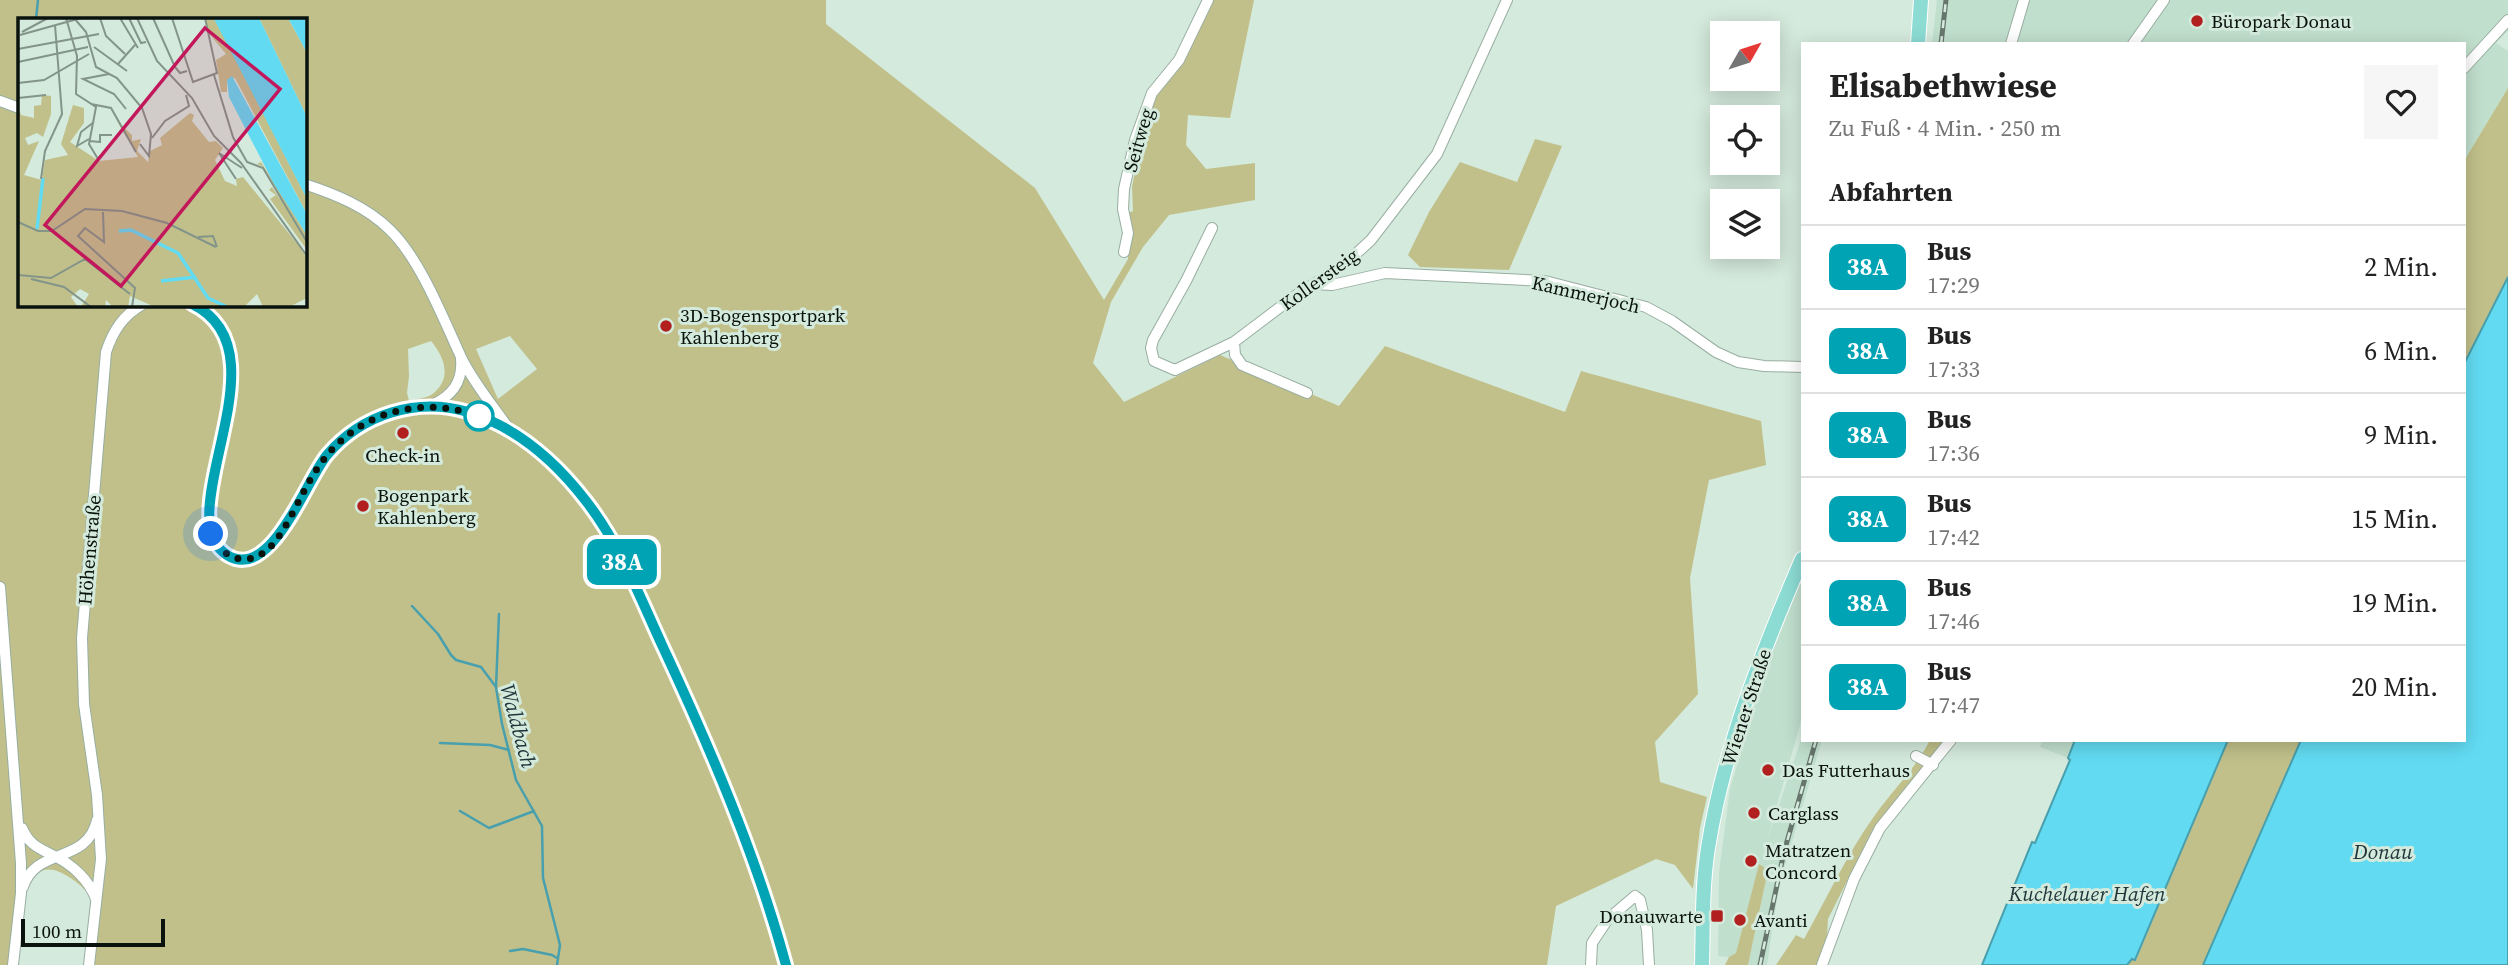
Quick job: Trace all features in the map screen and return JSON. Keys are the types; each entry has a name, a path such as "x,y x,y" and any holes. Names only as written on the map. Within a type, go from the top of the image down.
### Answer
{"main road":[{"path":"1918,42 1921,0"},
{"name":"Wiener Straße","path":"1702,965 1707,861 1731,747 1760,660 1798,581"}],"street":[{"name":"Seitweg","path":"1124,253 1128,233 1123,209 1124,189 1135,140 1152,93 1179,60 1208,0"},
{"name":"Kollersteig","path":"1212,228 1153,340 1151,348 1154,361 1175,370 1234,342 1360,251 1437,154 1507,0"},
{"path":"2012,42 2024,0"},
{"path":"2134,42 2164,0"},
{"path":"2466,66 2508,20"},
{"path":"0,101 18,108"},
{"path":"306,185 364,210 391,230 411,256 461,356 511,431"},
{"name":"Kammerjoch","path":"1314,284 1332,285 1385,272 1545,281 1646,307 1672,321 1716,352 1738,362 1801,367"},
{"name":"Höhenstraße","path":"89,965 101,859 98,810 84,704 82,648 103,375 106,352 114,331 125,317 140,306"},
{"path":"195,306 209,314 217,323 230,354 225,424 209,519 214,541 230,557 245,560 267,551 322,461 351,433 389,413 432,405 467,412 511,431 564,475 588,503 625,569 714,758 775,926 786,965"},
{"path":"1234,342 1235,355 1242,365 1307,393"},
{"path":"432,405 452,392 458,383 461,356"},
{"path":"0,587 17,801 21,893 13,965"},
{"path":"1822,965 1854,878 1880,828 1950,742"},
{"path":"1916,756 1933,765"},
{"path":"17,801 21,827 28,841 56,856 83,877 97,901"},
{"path":"21,893 31,870 56,856 71,852 90,837 97,821 98,810"},
{"path":"1591,965 1592,943 1608,919 1636,896 1640,900 1647,930 1649,965"}],"shaded area":[{"path":"0,0 826,0 826,24 1035,188 1104,300 1128,259 1128,213 1133,211 1132,187 1149,96 1175,65 1207,0 1254,0 1230,118 1188,115 1186,145 1206,169 1255,163 1255,200 1169,215 1143,247 1111,302 1093,363 1124,402 1220,355 1339,406 1385,346 1565,412 1581,371 1761,421 1766,465 1709,480 1690,578 1698,694 1655,742 1660,782 1707,797 1700,828 1693,889 1675,865 1656,859 1556,906 1547,965 86,965 93,918 91,900 75,881 57,871 44,870 34,876 25,891 12,965 0,965","holes":["510,336 537,369 498,399 476,349","431,341 443,361 442,382 429,396 409,401 408,349"]},
{"path":"1937,0 2508,0 2508,31 2496,43 2508,51 2508,88 2466,158 2466,42 1932,42"},
{"path":"2508,88 2508,277 2466,360 2466,158"},
{"path":"1535,139 1562,146 1509,270 1420,267 1408,255 1429,212 1460,162 1517,182"},
{"path":"1799,583 1801,721 1767,840 1801,740 1821,742 1779,886 1767,965 1748,965 1768,870 1759,865 1736,953 1729,957 1718,956 1719,872 1730,789 1769,658"},
{"path":"1929,742 1942,742 1873,829 1828,919 1827,936 1817,965 1776,965 1796,935 1804,939 1865,830"},
{"path":"2042,742 2074,742 2068,758 2040,747"},
{"path":"2227,742 2300,742 2203,965 2127,965 2132,959 2136,960"},
{"path":"1759,864 1768,870 1748,965 1725,965 1729,957 1736,953"}],"water":[{"name":"Donau","path":"2508,277 2508,965 2203,965 2300,742 2466,742 2466,360"},
{"name":"Kuchelauer Hafen","path":"2074,742 2227,742 2135,960 2132,959 2127,965 1982,965 2032,842 2035,843 2070,760 2068,758"}],"waterway":[{"path":"36,18 38,0"},
{"name":"Waldbach","path":"412,606 438,634 456,660 481,667 496,687 516,780 542,826 543,878 560,945 557,965"},
{"path":"496,687 499,614"},
{"path":"440,743 490,745 509,750"},
{"path":"460,811 489,828 534,811"},
{"path":"510,951 523,949 557,958"}],"railway":[{"path":"1941,42 1946,0"},
{"path":"1760,965 1784,852 1815,742"}],"bus line":[{"name":"38A","path":"196,306 217,323 230,354 225,424 209,519 214,541 230,557 245,560 267,551 328,454 360,426 397,411 432,405 479,416 511,431 564,475 588,503 608,535 714,758 775,926 786,965"}],"place":[{"name":"Büropark Donau","path":"2197,21"},
{"name":"3D-Bogensportpark Kahlenberg","path":"666,326"},
{"name":"Check-in","path":"403,433"},
{"name":"Bogenpark Kahlenberg","path":"363,506"},
{"name":"Das Futterhaus","path":"1768,770"},
{"name":"Carglass","path":"1754,813"},
{"name":"Matratzen Concord","path":"1751,861"},
{"name":"Donauwarte","path":"1717,916"},
{"name":"Avanti","path":"1740,920"}],"route":[{"path":"211,534 218,547 230,557 245,560 261,555 277,538 315,471 328,454 360,426 397,411 432,405 479,416"}]}
